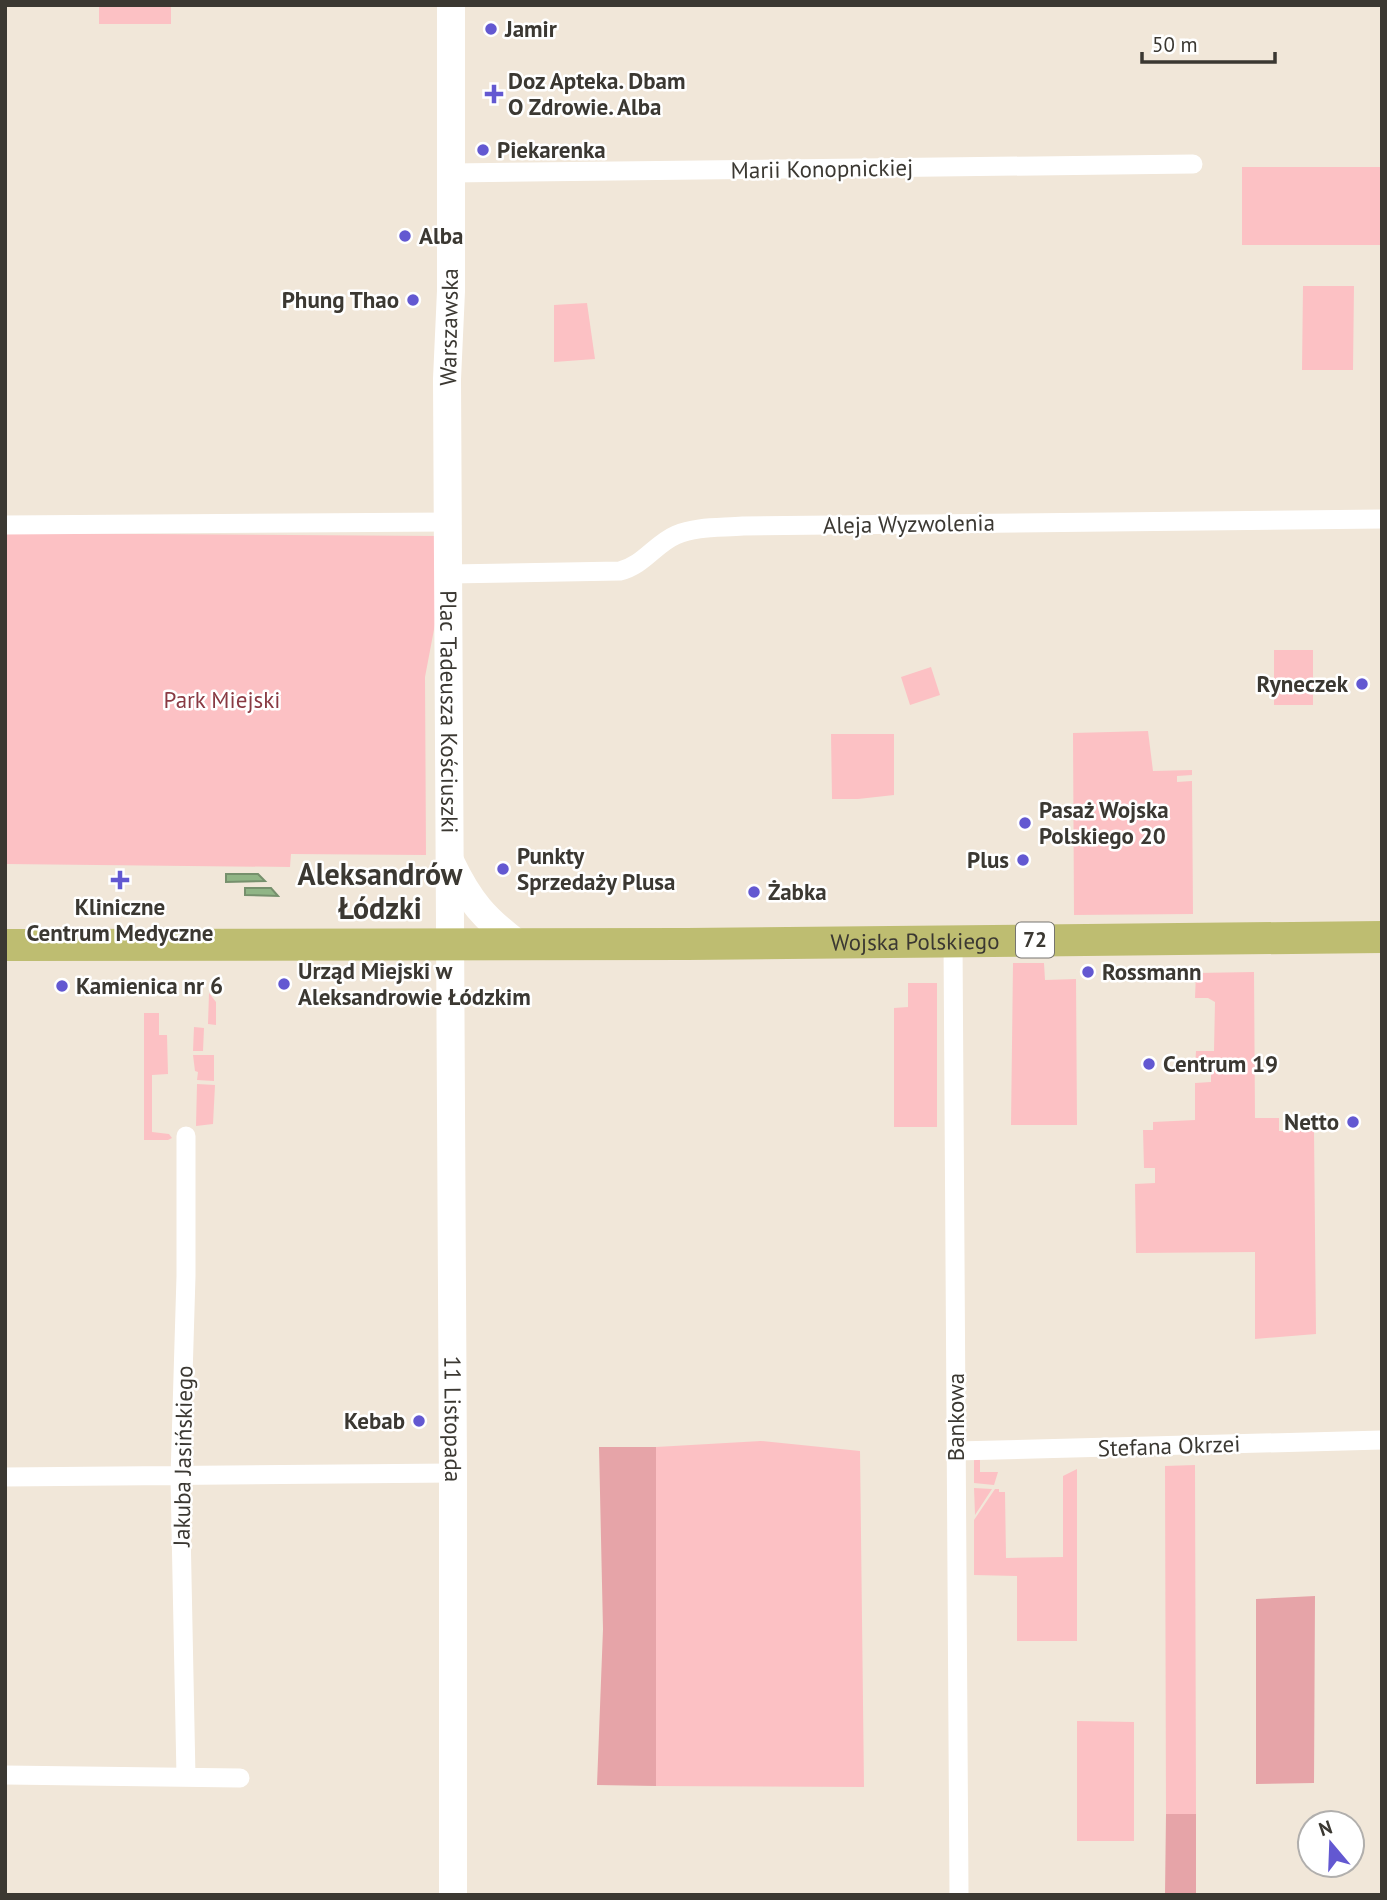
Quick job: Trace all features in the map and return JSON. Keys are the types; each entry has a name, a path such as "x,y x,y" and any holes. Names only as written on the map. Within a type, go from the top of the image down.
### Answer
{"main road":[{"name":"Warszawska","path":"449,522 447,379 451,291 451,5"},
{"name":"Plac Tadeusza Kościuszki","path":"449,522 450,944"},
{"path":"450,860 461,884 483,915 519,944"},
{"name":"Wojska Polskiego","path":"450,944 1382,937"},
{"name":"72","path":"5,945 450,944"},
{"name":"11 Listopada","path":"450,944 453,1895"}],"street":[{"name":"Marii Konopnickiej","path":"451,173 1193,164"},
{"name":"Aleja Wyzwolenia","path":"449,574 620,571 638,564 675,535 689,531 743,526 1382,519"},
{"path":"5,525 449,522"},
{"name":"Bankowa","path":"953,940 959,1895"},
{"name":"Jakuba Jasińskiego","path":"186,1136 186,1276 180,1477 186,1777"},
{"name":"Stefana Okrzei","path":"956,1451 1382,1440"},
{"path":"5,1477 453,1473"},
{"path":"5,1775 240,1778"}],"green space":[{"path":"99,5 171,5 171,24 99,24"},
{"path":"1242,167 1382,167 1382,245 1242,245"},
{"path":"1303,286 1354,286 1353,370 1302,370"},
{"path":"587,303 595,359 554,362 554,305"},
{"name":"Park Miejski","path":"6,533 437,536 439,603 425,677 426,855 291,854 290,867 6,864"},
{"path":"1274,650 1313,650 1313,705 1274,705"},
{"path":"931,667 940,695 910,705 901,677"},
{"path":"1148,731 1153,771 1192,770 1192,775 1177,776 1177,782 1192,781 1193,914 1074,915 1073,733"},
{"path":"831,734 894,734 894,795 832,799"},
{"path":"1013,963 1044,963 1045,980 1076,979 1077,1125 1011,1125"},
{"path":"1254,972 1255,1118 1279,1118 1279,1131 1314,1131 1316,1334 1255,1339 1255,1252 1136,1253 1135,1184 1155,1183 1155,1168 1144,1168 1143,1130 1153,1130 1153,1122 1195,1120 1195,1083 1211,1082 1211,1067 1195,1067 1196,1051 1214,1051 1215,1002 1208,998 1195,998 1196,973"},
{"path":"908,983 937,983 937,1127 894,1127 894,1008 908,1007"},
{"path":"209,993 216,1002 216,1025 208,1024"},
{"path":"144,1013 159,1013 159,1035 167,1035 168,1074 152,1075 152,1132 169,1134 172,1138 168,1140 144,1140"},
{"path":"194,1027 204,1028 203,1051 193,1051"},
{"path":"193,1055 214,1055 214,1081 197,1080 198,1072 195,1071"},
{"path":"197,1084 215,1085 213,1124 196,1126"},
{"path":"761,1441 860,1451 864,1787 656,1786 656,1447"},
{"path":"974,1459 980,1459 980,1472 998,1472 994,1485 974,1483"},
{"path":"1195,1465 1196,1814 1166,1814 1165,1466"},
{"path":"1077,1469 1077,1641 1017,1641 1017,1576 974,1575 974,1520 995,1489 999,1489 999,1492 1005,1492 1006,1558 1063,1557 1063,1476"},
{"path":"974,1488 992,1489 975,1515"},
{"path":"1077,1721 1134,1722 1134,1841 1077,1841"}],"shaded area":[{"path":"226,874 258,874 265,881 226,882"},
{"path":"245,888 271,888 278,896 245,895"},
{"path":"599,1447 656,1447 656,1786 597,1785 603,1629"},
{"path":"1315,1596 1314,1783 1256,1784 1256,1599"},
{"path":"1166,1814 1196,1814 1196,1895 1165,1895"}],"place":[{"name":"Jamir","path":"491,29"},
{"name":"Doz Apteka. Dbam O Zdrowie. Alba","path":"494,94"},
{"name":"Piekarenka","path":"483,150"},
{"name":"Alba","path":"405,236"},
{"name":"Phung Thao","path":"413,300"},
{"name":"Ryneczek","path":"1362,684"},
{"name":"Pasaż Wojska Polskiego 20","path":"1025,823"},
{"name":"Plus","path":"1023,860"},
{"name":"Punkty Sprzedaży Plusa","path":"503,869"},
{"name":"Kliniczne Centrum Medyczne","path":"120,880"},
{"name":"Żabka","path":"754,892"},
{"name":"Rossmann","path":"1088,972"},
{"name":"Urząd Miejski w Aleksandrowie Łódzkim","path":"284,984"},
{"name":"Kamienica nr 6","path":"62,986"},
{"name":"Centrum 19","path":"1149,1064"},
{"name":"Netto","path":"1353,1122"},
{"name":"Kebab","path":"419,1421"}],"district":[{"name":"Aleksandrów Łódzki","path":"380,892"}]}
